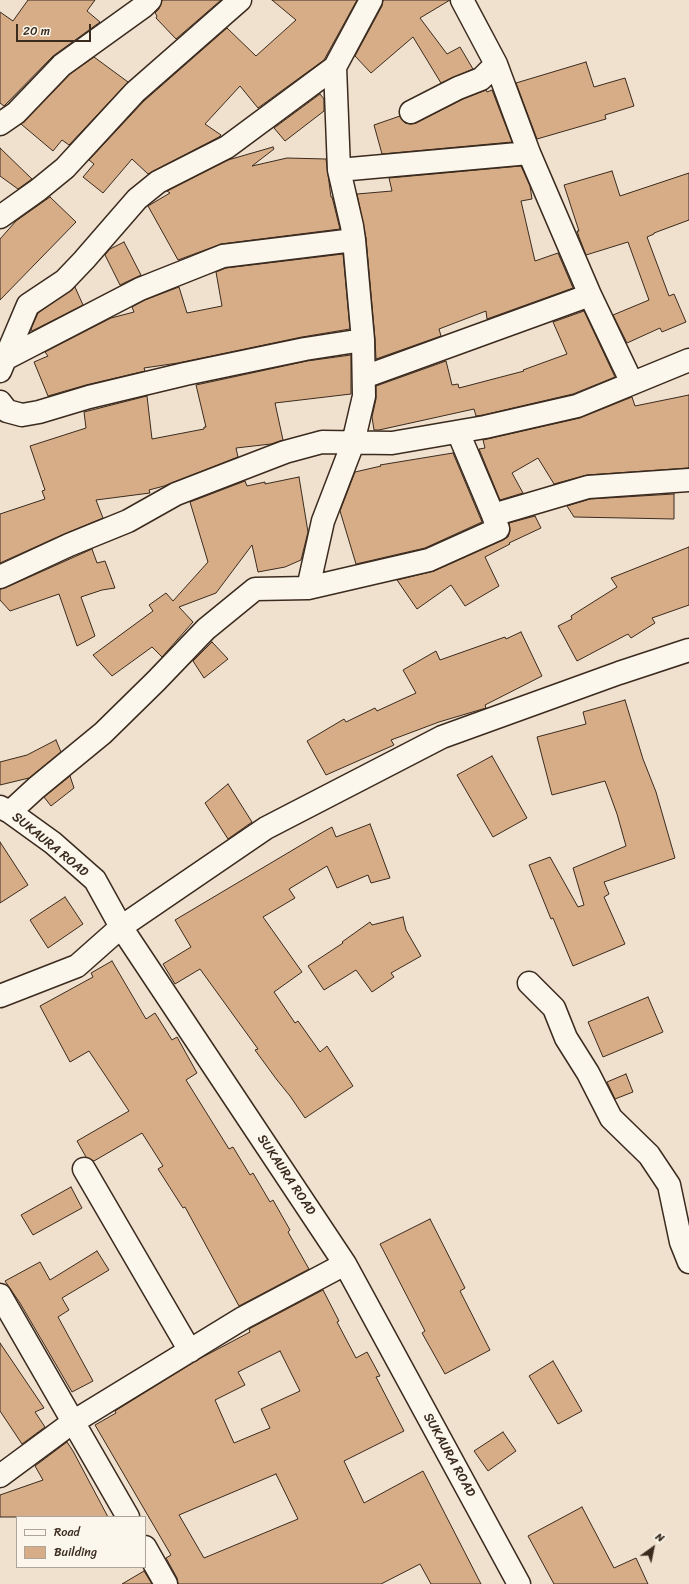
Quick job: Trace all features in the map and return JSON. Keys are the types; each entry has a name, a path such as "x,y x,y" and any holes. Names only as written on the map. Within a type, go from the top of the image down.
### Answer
{"street":[{"path":"0,124 16,113 62,65 144,6 150,0"},
{"path":"0,217 38,190 65,168 135,92 240,0"},
{"path":"3,365 28,305 64,281 137,199 158,182 227,147 335,67 370,0"},
{"path":"462,0 496,64 529,153 590,295 632,383"},
{"path":"410,112 458,88 481,79 496,64"},
{"path":"308,588 323,521 353,442 364,396 363,340 354,240 339,170 335,67"},
{"path":"339,170 529,153"},
{"path":"3,365 140,289 223,256 354,240"},
{"path":"364,376 590,295"},
{"path":"0,402 7,411 22,415 89,397 186,374 305,349 363,340"},
{"path":"0,577 69,544 128,521 176,494 285,452 322,442 392,443 485,427 577,406 689,360"},
{"path":"5,809 36,788 103,733 206,629 255,589 308,588 429,560 498,529 458,432"},
{"path":"493,515 588,487 689,480"},
{"path":"0,996 77,966 121,927 266,828 442,737 619,672 689,650"},
{"name":"SUKAURA ROAD","path":"5,809 53,844 94,880 121,927 345,1264 519,1584"},
{"path":"528,983 554,1008 566,1038 588,1073 612,1118 649,1155 669,1185 681,1242 689,1262"},
{"path":"84,1170 190,1351"},
{"path":"0,1476 73,1422 243,1318 345,1264"},
{"path":"0,1295 127,1516"},
{"path":"146,1549 166,1584"}],"building":[{"path":"28,0 95,0 87,11 100,22 53,56 4,106 0,103 0,12 13,21"},
{"path":"162,0 221,0 176,39 156,18 157,16 155,13 159,9"},
{"path":"272,0 357,0 324,60 258,108 240,86 205,124 221,135 219,137 148,174 132,159 103,193 83,177 94,164 89,160 144,101 227,28 256,56 296,20"},
{"path":"383,0 450,0 420,18 447,54 460,47 473,69 441,83 413,37 371,73 355,56 382,6"},
{"path":"94,57 128,82 69,145 62,140 53,151 21,124 70,74"},
{"path":"586,62 594,87 625,78 634,106 605,115 606,119 537,139 516,83"},
{"path":"486,90 487,92 492,90 512,142 382,154 374,125 400,116 405,123 416,123 463,99"},
{"path":"320,94 324,99 324,111 285,141 274,128"},
{"path":"273,147 274,149 252,166 287,158 326,159 331,197 340,229 221,244 178,260 148,206 170,193 167,191 228,160"},
{"path":"0,148 32,179 18,189 0,176"},
{"path":"521,166 530,186 532,199 521,201 535,261 558,253 573,288 487,319 486,311 439,329 441,336 376,359 366,238 357,194 392,191 389,178"},
{"path":"612,171 620,196 689,173 689,220 647,237 669,296 674,294 686,322 662,332 660,328 627,343 613,315 649,300 628,242 586,255 577,231 579,231 564,185"},
{"path":"50,197 76,222 0,300 0,239 16,221"},
{"path":"124,242 141,275 120,285 105,255 110,249"},
{"path":"343,254 350,329 302,337 178,363 144,368 145,371 48,396 34,362 48,356 45,352 111,318 134,312 132,307 145,300 179,287 187,313 222,306 216,272 226,268"},
{"path":"75,287 83,305 32,331 31,329 38,313"},
{"path":"584,311 615,377 573,394 483,415 476,416 474,409 374,430 372,417 376,399 376,386 446,361 452,385 458,384 459,388 524,371 523,370 567,354 553,322"},
{"path":"351,355 351,394 275,403 283,440 271,444 236,448 238,457 164,486 149,490 150,493 96,500 103,518 0,563 0,514 45,499 42,491 45,490 30,446 86,428 84,412 147,396 152,439 204,429 204,427 206,427 196,385 307,361"},
{"path":"689,395 689,468 587,475 554,484 538,458 512,473 523,493 500,500 479,449 485,448 483,440 580,418 632,397 635,406"},
{"path":"453,453 482,522 425,548 356,564 340,511 355,472 381,466 380,465"},
{"path":"299,477 308,532 301,560 285,567 258,572 252,545 216,593 179,607 193,622 162,657 152,647 112,676 93,655 153,611 149,605 166,593 173,601 208,562 190,502 245,481 247,486"},
{"path":"674,494 674,519 574,517 567,506 590,499"},
{"path":"535,516 541,528 509,543 510,544 485,557 499,586 465,606 451,585 417,609 397,580 434,571 503,540 508,537 510,531 509,523"},
{"path":"689,547 689,605 652,618 655,623 631,638 628,634 577,661 558,626 572,619 571,616 617,587 611,578"},
{"path":"92,549 97,563 105,561 115,588 102,590 81,597 95,636 77,646 59,594 10,611 0,600 0,589"},
{"path":"521,632 542,676 485,705 486,708 439,722 391,740 394,745 326,775 307,741 344,719 346,722 375,708 377,711 416,693 403,670 436,651 440,660 505,637 506,639"},
{"path":"212,642 228,659 204,678 193,661"},
{"path":"625,700 643,759 656,792 675,858 604,882 609,894 604,897 625,944 573,966 553,918 551,919 529,865 550,857 578,907 584,905 573,868 626,846 617,814 605,781 552,795 537,737 586,724 583,712"},
{"path":"56,740 61,752 29,778 0,785 0,762 27,755"},
{"path":"492,756 527,818 493,837 457,775"},
{"path":"70,776 74,788 51,806 44,797"},
{"path":"228,784 252,822 228,839 205,803"},
{"path":"370,824 390,878 371,883 368,875 337,888 327,866 289,889 295,898 263,917 302,972 274,992 295,1023 298,1021 320,1052 327,1046 353,1086 305,1118 255,1050 258,1049 200,969 175,984 163,964 191,947 175,920 332,827 336,837"},
{"path":"0,842 28,885 0,903"},
{"path":"65,897 83,924 48,948 30,920"},
{"path":"403,917 406,930 421,956 391,973 394,977 372,992 356,970 324,990 308,966 343,943 342,942 370,922 372,925"},
{"path":"112,961 146,1019 155,1013 172,1040 177,1037 197,1073 186,1080 229,1149 233,1147 250,1175 253,1173 270,1202 273,1200 290,1230 288,1232 309,1269 239,1306 185,1207 183,1208 158,1169 163,1166 142,1133 94,1161 86,1157 77,1141 129,1111 89,1051 70,1062 40,1006 93,977 91,973"},
{"path":"648,997 663,1032 603,1057 588,1022"},
{"path":"626,1074 633,1092 615,1099 607,1082"},
{"path":"71,1187 82,1208 33,1235 21,1215"},
{"path":"430,1219 465,1288 460,1291 490,1350 445,1374 422,1333 425,1331 380,1244"},
{"path":"97,1251 109,1270 62,1298 69,1310 58,1317 93,1381 72,1392 20,1303 5,1281 40,1262 50,1280"},
{"path":"323,1290 339,1321 337,1322 356,1358 367,1352 380,1376 376,1377 404,1431 344,1461 364,1503 423,1471 481,1584 431,1584 420,1564 381,1584 178,1584 177,1578 166,1558 171,1555 95,1425 199,1359 250,1332 249,1329","holes":["280,1351 300,1391 261,1409 270,1428 234,1443 215,1400 245,1385 238,1372","276,1474 298,1519 204,1558 179,1515"]},
{"path":"0,1343 44,1408 35,1412 45,1427 22,1444 0,1411"},
{"path":"553,1361 582,1411 558,1424 529,1376"},
{"path":"503,1432 516,1451 488,1471 474,1451"},
{"path":"67,1442 107,1516 0,1517 0,1495 43,1480 35,1466"},
{"path":"582,1507 614,1568 636,1558 648,1584 554,1584 528,1536"},
{"path":"144,1571 152,1584 122,1584"}]}
